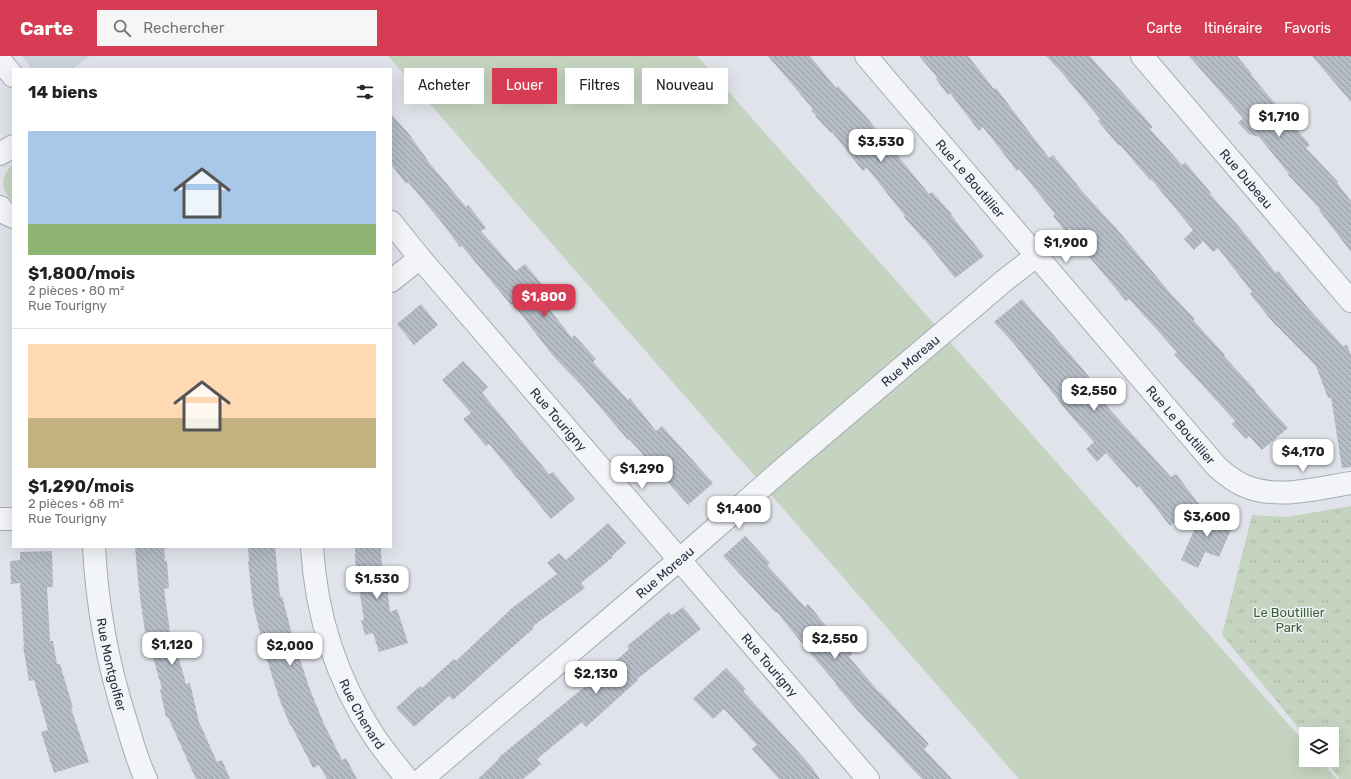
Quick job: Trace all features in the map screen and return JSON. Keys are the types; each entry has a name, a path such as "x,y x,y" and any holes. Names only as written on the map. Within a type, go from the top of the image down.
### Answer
{"street":[{"name":"Rue Le Boutillier","path":"866,56 1217,467 1226,475 1245,486 1255,490 1268,492 1288,492 1351,482"},
{"name":"Rue Dubeau","path":"1142,56 1351,301"},
{"path":"0,60 12,75"},
{"path":"0,154 12,147"},
{"path":"0,207 5,213 12,216"},
{"name":"Rue Tourigny","path":"392,223 420,258 868,779"},
{"name":"Rue Moreau","path":"422,779 679,560 791,462 1005,280 1036,256"},
{"path":"392,280 420,258"},
{"path":"0,519 12,519"},
{"name":"Rue Montgolfier","path":"94,548 97,591 107,647 120,702 144,778"},
{"name":"Rue Chenard","path":"312,548 314,575 322,619 337,667 374,736 407,779"}],"shaded area":[{"path":"22,56 90,56 73,68 31,68"}],"green space":[{"path":"388,56 697,56 708,68 642,68 642,104 728,104 728,91 1299,736 1299,767 1326,767 1337,779 1019,779 430,104 484,104 484,68 404,68 404,74"},
{"path":"12,165 12,201 6,192 3,183"},
{"name":"Le Boutillier Park","path":"1351,506 1351,779 1340,779 1331,767 1339,767 1339,727 1299,727 1299,728 1222,635 1252,515 1287,517"}],"building":[{"path":"768,56 810,56 836,88 838,86 863,113 929,194 932,192 952,214 951,215 984,256 955,278 924,239 904,217 905,216 867,168 863,171 832,132 831,133 815,116 816,115 811,111 813,109"},
{"path":"919,56 968,56 994,89 996,88 1049,158 1053,155 1171,294 1195,319 1193,320 1288,428 1262,450 1249,436 1246,439 1232,424 1235,421 1174,354 1177,352 1129,299 1126,301 1086,253 1089,251 1070,228 1066,232 1053,216 1055,214 1019,169 1017,171 983,127 979,131 950,93 948,95 936,79 937,77"},
{"path":"1046,56 1090,56 1153,127 1150,129 1182,165 1185,162 1276,273 1278,271 1309,309 1343,346 1347,345 1351,355 1351,467 1342,468 1331,397 1328,398 1316,366 1271,320 1250,294 1252,292 1218,248 1213,252 1203,241 1194,250 1184,239 1193,230 1151,179 1150,180 1120,145 1119,146 1098,121 1100,119"},
{"path":"1189,56 1237,56 1252,74 1251,75 1310,145 1306,148 1338,182 1337,183 1351,201 1351,252 1319,210 1320,209 1288,175 1289,174 1259,137 1249,134 1238,123 1243,118"},
{"path":"1312,56 1351,56 1351,102"},
{"path":"392,115 409,134 431,165 466,207 468,205 486,228 481,231 516,271 525,264 548,291 540,297 572,338 574,335 596,359 593,362 628,400 630,398 656,431 662,426 713,483 688,505 629,439 628,440 582,386 554,357 513,304 511,305 462,246 460,247 408,182 406,184 392,165"},
{"path":"1022,299 1082,368 1106,399 1103,402 1171,477 1176,474 1199,504 1170,526 1139,486 1137,488 1106,453 1097,462 1086,449 1094,442 1070,415 1015,345 994,322"},
{"path":"421,304 438,325 414,345 397,324"},
{"path":"463,361 488,387 482,393 549,474 553,472 575,499 551,519 489,444 486,446 463,419 471,413 442,380"},
{"path":"1203,510 1234,523 1219,557 1205,552 1198,568 1181,560"},
{"path":"608,523 626,543 612,556 613,557 581,583 585,588 533,626 534,628 453,700 449,696 414,727 396,708 420,686 422,688 454,659 456,661 512,608 557,574 547,563 559,553 566,560"},
{"path":"745,536 770,563 767,565 805,607 808,604 837,639 839,637 853,653 849,657 879,692 929,744 924,749 952,779 922,779 858,711 777,612 776,613 723,556"},
{"path":"135,548 164,548 165,561 167,561 169,588 164,589 172,646 175,645 186,684 190,683 199,722 217,762 222,760 230,779 196,779 168,717 166,717 160,689 162,689 148,639 146,639"},
{"path":"248,548 275,548 280,597 282,596 293,638 309,687 324,724 342,760 346,758 357,779 327,779 319,765 313,768 290,725 279,698 264,650 253,604"},
{"path":"355,548 381,548 382,571 385,570 390,612 397,609 408,643 379,652 373,633 365,635 361,620 364,620 359,587 356,587"},
{"path":"52,551 53,587 47,587 50,641 53,641 57,664 60,664 73,708 71,708 89,762 54,773 41,732 48,730 34,680 29,681 23,646 20,583 11,584 10,561 20,560 20,552"},
{"path":"683,607 701,629 637,679 638,680 586,727 582,722 537,759 541,764 523,779 478,779 499,759 498,758 587,685 588,686 629,649 627,646 669,612 672,615"},
{"path":"726,668 746,689 743,691 810,765 820,779 779,779 752,749 757,745 724,709 713,719 693,699"}]}
